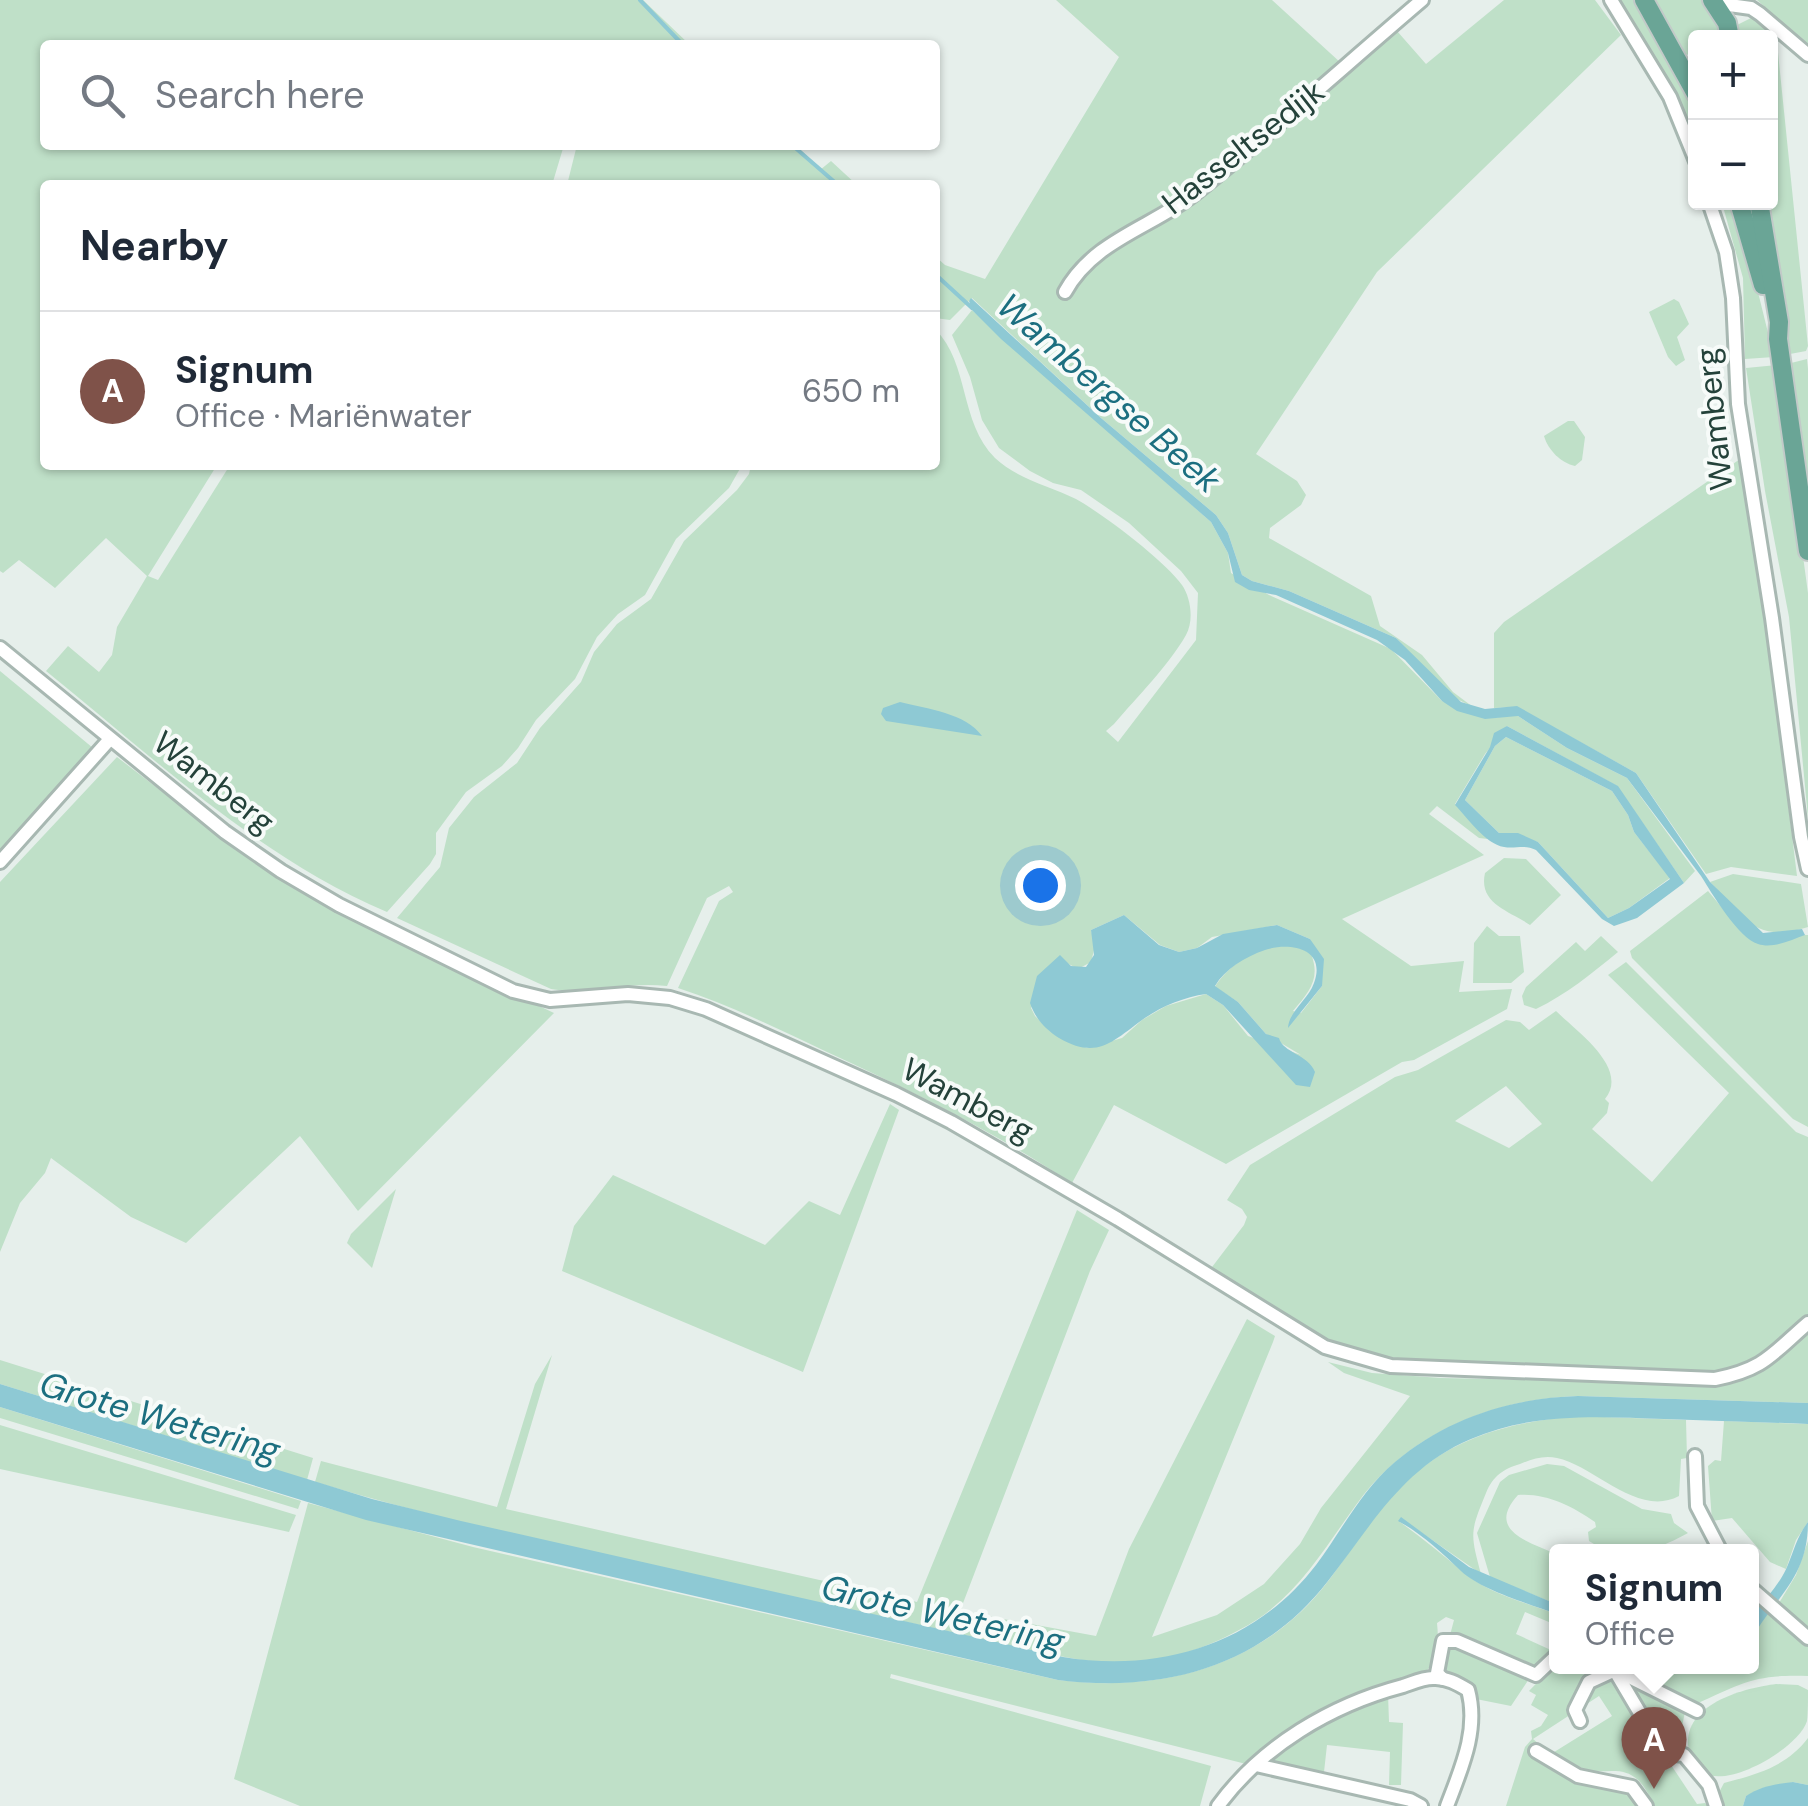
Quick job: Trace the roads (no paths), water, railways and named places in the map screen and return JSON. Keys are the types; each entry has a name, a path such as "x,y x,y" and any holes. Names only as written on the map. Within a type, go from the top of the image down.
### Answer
{"main road":[{"path":"1644,0 1688,79"},
{"path":"1714,2 1728,30"},
{"path":"1676,56 1688,60"},
{"path":"1741,210 1778,338 1808,550"},
{"path":"1761,210 1780,322 1778,338"}],"street":[{"name":"Hasseltsedijk","path":"1065,292 1075,274 1100,250 1194,194 1422,0"},
{"path":"1612,0 1670,96 1688,141"},
{"path":"1714,2 1760,14 1808,55"},
{"path":"1730,30 1740,8"},
{"name":"Wamberg","path":"1712,210 1731,282 1738,404 1772,618 1800,838 1808,869"},
{"name":"Wamberg","path":"0,648 250,850 339,905 513,991 569,1000 649,994 706,1010 952,1122 1148,1236 1325,1347 1391,1366 1715,1379 1757,1368 1808,1323"},
{"path":"0,862 115,742"},
{"path":"1695,1456 1697,1506 1717,1544"},
{"path":"1759,1596 1808,1638"},
{"path":"1444,1679 1437,1673 1443,1641 1457,1641 1536,1675 1549,1663"},
{"path":"1580,1721 1574,1710 1590,1682 1604,1674"},
{"path":"1617,1674 1660,1747 1666,1754 1684,1755 1709,1785 1716,1806"},
{"path":"1626,1674 1697,1711"},
{"path":"1218,1806 1238,1780 1297,1732 1342,1706 1434,1677 1468,1690 1472,1722 1462,1767 1447,1806"},
{"path":"1536,1752 1578,1776 1632,1788 1646,1806"},
{"path":"1256,1764 1410,1800 1421,1806"}],"water":[{"path":"971,298 1101,418 1216,515 1228,533 1242,575 1396,638 1461,702 1485,709 1517,706 1636,773 1710,882 1763,933 1802,929 1805,935 1770,945 1758,944 1742,934 1627,778 1567,748 1518,716 1485,719 1457,711 1442,701 1405,660 1377,640 1276,595 1249,590 1235,582 1228,553 1211,522 1001,339 972,310"},
{"path":"900,702 956,717 982,736 886,721 881,714 883,708"},
{"path":"1507,726 1618,786 1684,883 1637,918 1614,926 1602,919 1536,850 1504,847 1484,836 1455,805 1490,747 1494,733","holes":["1506,737 1612,791 1634,832 1670,879 1608,918 1538,842 1518,833 1499,833 1465,800 1495,746"]},
{"path":"1124,915 1159,945 1179,952 1197,948 1223,934 1277,925 1310,939 1324,959 1322,986 1288,1028 1317,971 1311,955 1303,950 1285,947 1258,953 1230,969 1215,986 1238,1002 1266,1034 1279,1038 1312,1066 1315,1072 1310,1087 1296,1085 1223,1005 1206,994 1164,1007 1104,1046 1084,1048 1059,1038 1045,1027 1030,1003 1037,976 1060,955 1071,966 1086,967 1094,955 1091,930"},
{"path":"0,1384 372,1499 1063,1657 1099,1661 1134,1661 1203,1647 1264,1615 1292,1593 1316,1565 1383,1473 1436,1433 1481,1413 1528,1401 1578,1396 1808,1403 1808,1424 1590,1417 1542,1420 1494,1430 1447,1451 1407,1482 1328,1581 1272,1635 1207,1668 1135,1682 1097,1683 1058,1680 366,1520 0,1407"},
{"path":"1401,1517 1469,1567 1549,1601 1549,1611 1470,1578 1398,1521"},
{"path":"1808,1522 1807,1541 1797,1572 1759,1626 1759,1607 1780,1580"},
{"path":"1793,1782 1808,1785 1808,1806 1743,1806 1746,1796 1757,1790"}],"waterway":[{"name":"Wambergse Beek","path":"640,0 678,40"},
{"name":"Wambergse Beek","path":"798,150 832,180"},
{"name":"Wambergse Beek","path":"940,279 972,308"}],"place":[{"name":"Signum","path":"1654,1789"}],"water label":[{"name":"Grote Wetering","path":"160,1417"},
{"name":"Grote Wetering","path":"943,1614"}]}
